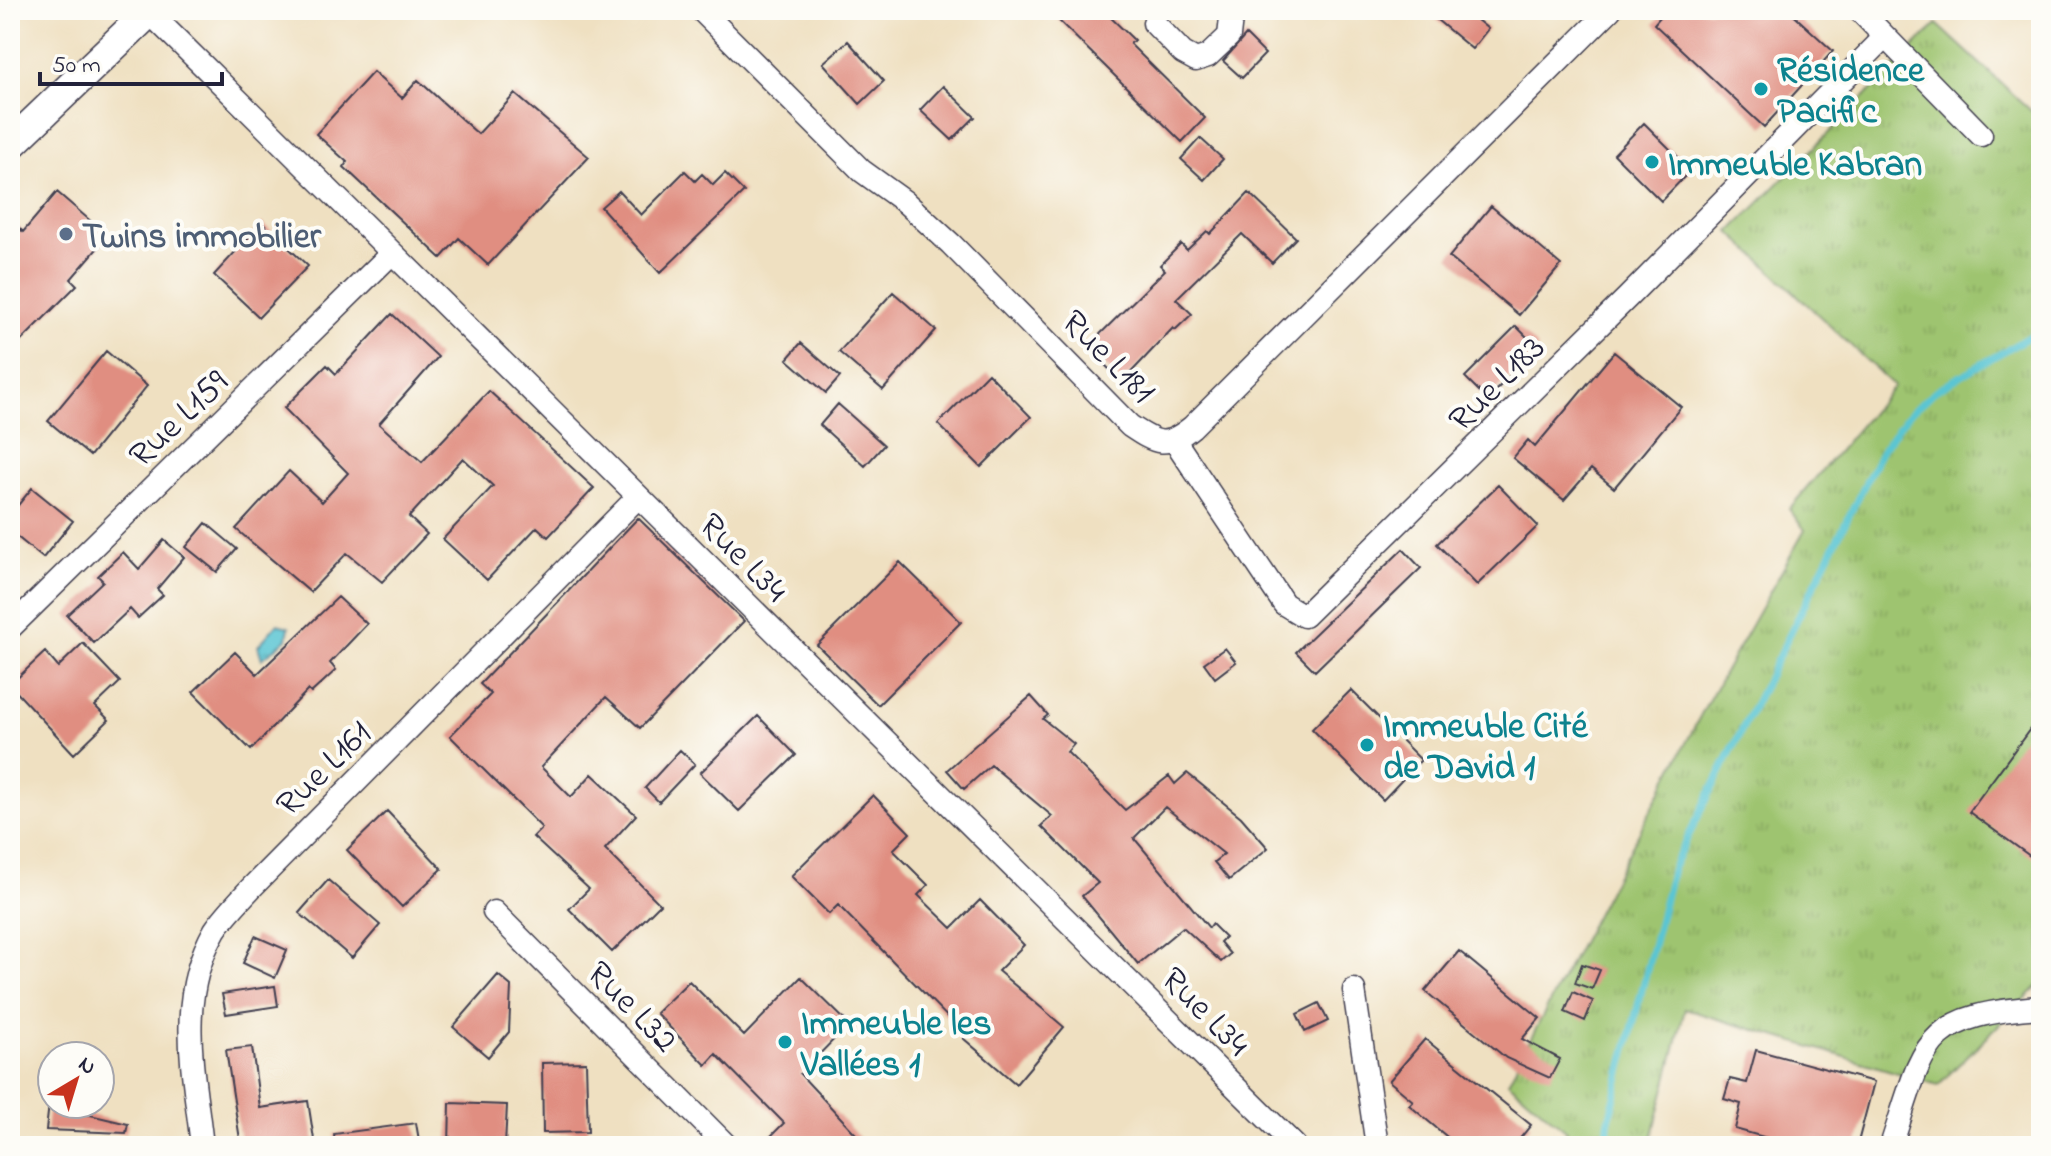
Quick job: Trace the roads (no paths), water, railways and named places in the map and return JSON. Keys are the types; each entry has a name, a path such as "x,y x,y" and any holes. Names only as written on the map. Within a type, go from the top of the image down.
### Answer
{"street":[{"name":"Rue L181","path":"701,10 862,171 905,202 951,244 1130,426 1154,442 1175,441 1610,10"},
{"path":"1154,23 1183,53 1196,60 1208,56 1229,36 1232,10"},
{"path":"1859,10 1981,135"},
{"path":"10,145 147,11"},
{"name":"Rue L34","path":"147,11 1295,1146"},
{"name":"Rue L183","path":"1175,441 1284,604 1304,616 1617,308 1885,37"},
{"name":"Rue L159","path":"10,628 392,253"},
{"name":"Rue L161","path":"202,1146 188,1013 196,970 216,929 251,888 637,498"},
{"name":"Rue L32","path":"494,912 727,1146"},
{"path":"1354,990 1377,1146"},
{"path":"1891,1146 1922,1053 1948,1026 1992,1010 2041,1007"}],"water":[{"path":"277,624 289,627 287,639 262,659 258,646"}],"waterway":[{"path":"1607,1146 1608,1124 1673,867 1883,448 1908,415 1936,390 2041,330"}],"place":[{"name":"Résidence Pacific","path":"1761,89"},
{"name":"Immeuble Kabran","path":"1652,162"},
{"name":"Twins immobilier","path":"66,234"},
{"name":"Immeuble Cité de David 1","path":"1367,745"},
{"name":"Immeuble les Vallées 1","path":"785,1042"}]}
